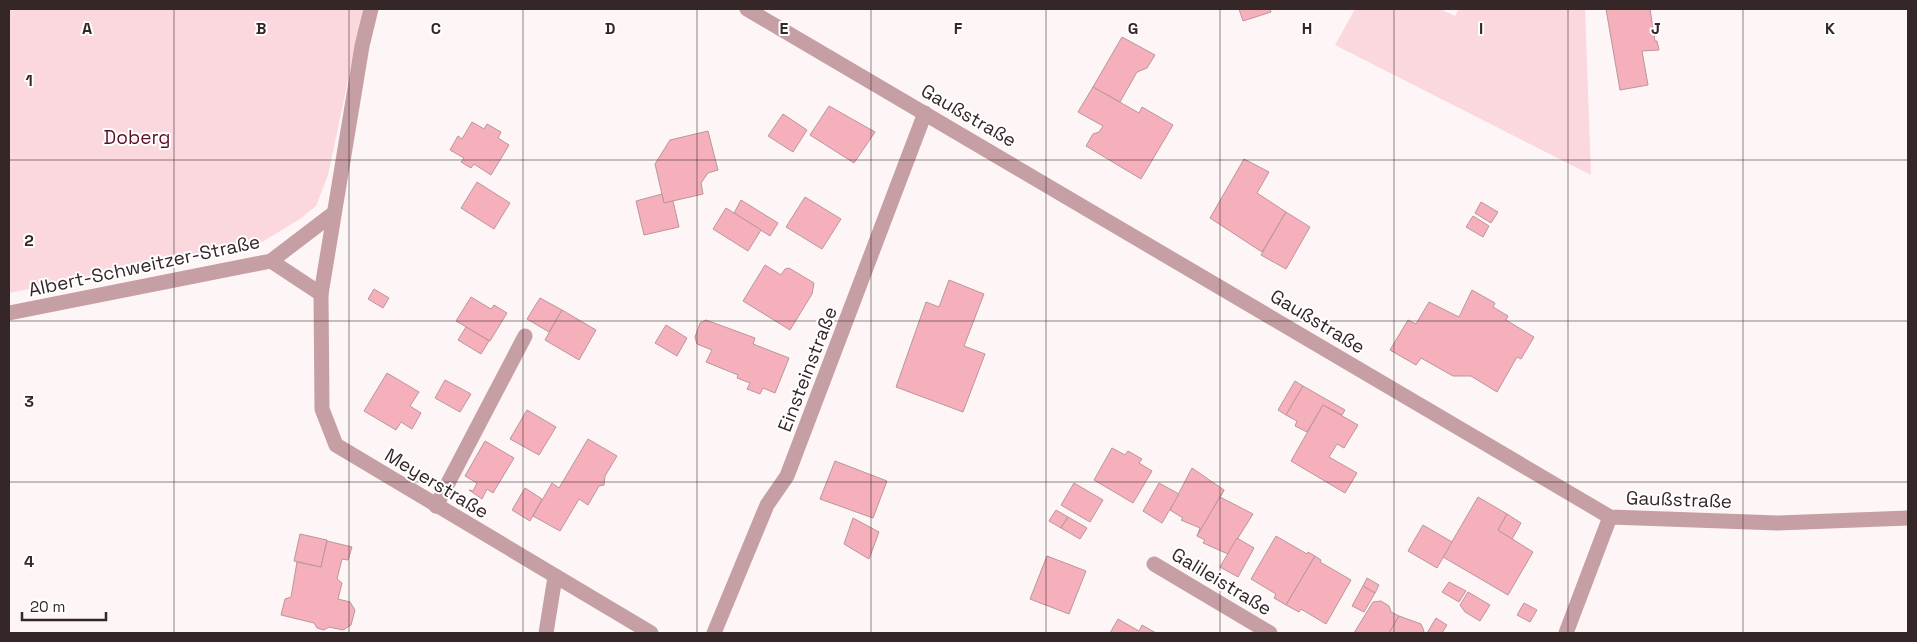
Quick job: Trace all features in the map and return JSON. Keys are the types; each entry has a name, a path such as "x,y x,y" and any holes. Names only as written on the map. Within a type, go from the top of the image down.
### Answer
{"street":[{"path":"334,213 362,46 371,9"},
{"name":"Gaußstraße","path":"748,9 1610,517 1778,523 1908,518"},
{"name":"Einsteinstraße","path":"714,633 768,505 787,476 925,112"},
{"name":"Albert-Schweitzer-Straße","path":"9,313 271,261 334,213"},
{"name":"Meyerstraße","path":"334,213 321,294 322,409 336,445 650,633"},
{"path":"271,261 321,294"},
{"path":"436,506 525,336"},
{"path":"1566,633 1610,517"},
{"name":"Galileistraße","path":"1154,564 1270,633"},
{"path":"546,633 555,577"}],"green space":[{"name":"Doberg","path":"9,9 363,9 328,175 316,206 300,219 262,242 9,293"},
{"path":"1355,9 1440,9 1455,16 1459,9 1585,9 1591,175 1335,45"}],"building":[{"path":"1239,9 1270,9 1271,12 1243,21"},
{"path":"1606,9 1650,9 1655,41 1657,41 1659,50 1642,51 1648,85 1620,90"},
{"path":"1122,37 1155,55 1147,68 1137,72 1120,102 1093,87"},
{"path":"1093,87 1139,113 1142,107 1173,125 1141,179 1086,146 1093,134 1099,132 1103,126 1078,112"},
{"path":"829,106 875,132 854,163 810,135"},
{"path":"783,114 807,130 793,152 768,136"},
{"path":"472,122 484,129 487,124 501,132 498,138 509,145 491,175 474,164 471,168 461,162 464,158 450,150 458,136 462,139"},
{"path":"708,131 718,170 708,173 701,183 703,194 664,203 655,164 670,140"},
{"path":"1244,159 1269,172 1257,193 1286,212 1262,252 1210,218"},
{"path":"477,182 510,203 494,229 461,208"},
{"path":"662,194 664,203 673,201 679,227 644,235 636,201"},
{"path":"805,197 841,219 822,249 786,227"},
{"path":"741,200 778,223 770,236 734,213"},
{"path":"1481,202 1498,212 1491,223 1475,213"},
{"path":"726,208 761,230 748,251 713,229"},
{"path":"1286,212 1310,227 1286,269 1261,255"},
{"path":"1473,216 1489,226 1483,237 1466,227"},
{"path":"765,265 781,275 785,269 789,268 814,283 812,294 790,330 743,301"},
{"path":"949,280 984,294 964,346 985,354 963,412 896,387 926,302 939,307"},
{"path":"374,289 389,298 383,308 368,299"},
{"path":"1472,290 1495,303 1493,307 1508,316 1506,320 1534,337 1521,359 1517,357 1497,392 1471,376 1453,376 1421,358 1416,365 1390,350 1408,320 1416,324 1429,302 1459,317"},
{"path":"471,297 491,309 494,305 507,313 490,341 456,321"},
{"path":"540,298 562,310 549,332 527,319"},
{"path":"562,310 596,330 579,360 545,340"},
{"path":"706,320 755,338 753,344 789,358 775,393 763,388 760,394 747,389 750,383 737,378 738,375 706,362 712,350 697,344 695,337 700,323"},
{"path":"666,325 687,338 677,356 655,343"},
{"path":"466,327 489,341 481,354 458,340"},
{"path":"387,373 419,392 410,406 421,413 412,429 401,422 396,430 364,411"},
{"path":"445,380 471,394 460,412 435,398"},
{"path":"1295,381 1303,386 1286,415 1278,410"},
{"path":"1303,386 1345,410 1342,415 1323,405 1307,432 1295,426 1297,421 1286,415"},
{"path":"1323,405 1358,425 1344,448 1337,444 1329,457 1357,473 1345,493 1291,461"},
{"path":"527,410 556,427 539,455 510,439"},
{"path":"588,439 617,456 605,476 604,485 599,486 588,505 579,499 560,531 533,516 552,483 559,488"},
{"path":"485,441 514,458 493,493 487,489 482,499 469,490 473,491 477,483 465,476"},
{"path":"1112,448 1125,455 1128,451 1142,459 1139,463 1152,471 1133,503 1094,480"},
{"path":"835,461 887,481 873,518 820,499"},
{"path":"1192,468 1224,490 1197,536 1200,528 1181,520 1183,518 1170,510"},
{"path":"1074,483 1103,500 1090,522 1061,505"},
{"path":"1159,483 1179,494 1162,523 1143,511"},
{"path":"525,488 542,499 530,521 512,510"},
{"path":"1224,490 1220,497 1253,514 1228,554 1203,543 1205,540 1197,536"},
{"path":"1478,497 1507,514 1498,530 1533,552 1508,595 1443,557"},
{"path":"1056,510 1068,517 1061,528 1049,521"},
{"path":"1507,514 1521,523 1512,539 1498,530"},
{"path":"1068,517 1087,528 1080,539 1061,528"},
{"path":"853,518 879,532 869,559 844,544"},
{"path":"1423,525 1452,542 1437,568 1408,551"},
{"path":"300,534 327,540 321,567 294,561"},
{"path":"1276,536 1307,554 1308,552 1315,556 1286,605 1274,598 1276,594 1251,579"},
{"path":"1237,538 1254,548 1238,577 1220,567"},
{"path":"327,541 352,547 348,560 342,559 337,579 342,583 338,599 350,602 355,610 351,625 343,630 329,627 324,630 317,628 314,623 281,615 285,599 291,597 297,562 321,567"},
{"path":"1047,556 1086,571 1069,614 1030,599"},
{"path":"1315,556 1321,560 1320,562 1351,580 1326,624 1301,609 1299,612 1286,605"},
{"path":"1367,578 1379,585 1375,593 1363,586"},
{"path":"1449,582 1466,591 1459,602 1442,592"},
{"path":"1363,586 1375,593 1364,612 1352,606"},
{"path":"1468,592 1490,605 1480,621 1465,612 1460,605"},
{"path":"1381,601 1389,606 1391,612 1399,616 1389,633 1354,633 1373,602"},
{"path":"1524,603 1537,610 1530,622 1517,615"},
{"path":"1399,616 1421,624 1423,633 1389,633"},
{"path":"1436,618 1447,625 1442,633 1427,633"},
{"path":"1118,619 1139,631 1142,625 1156,633 1110,633"}]}
